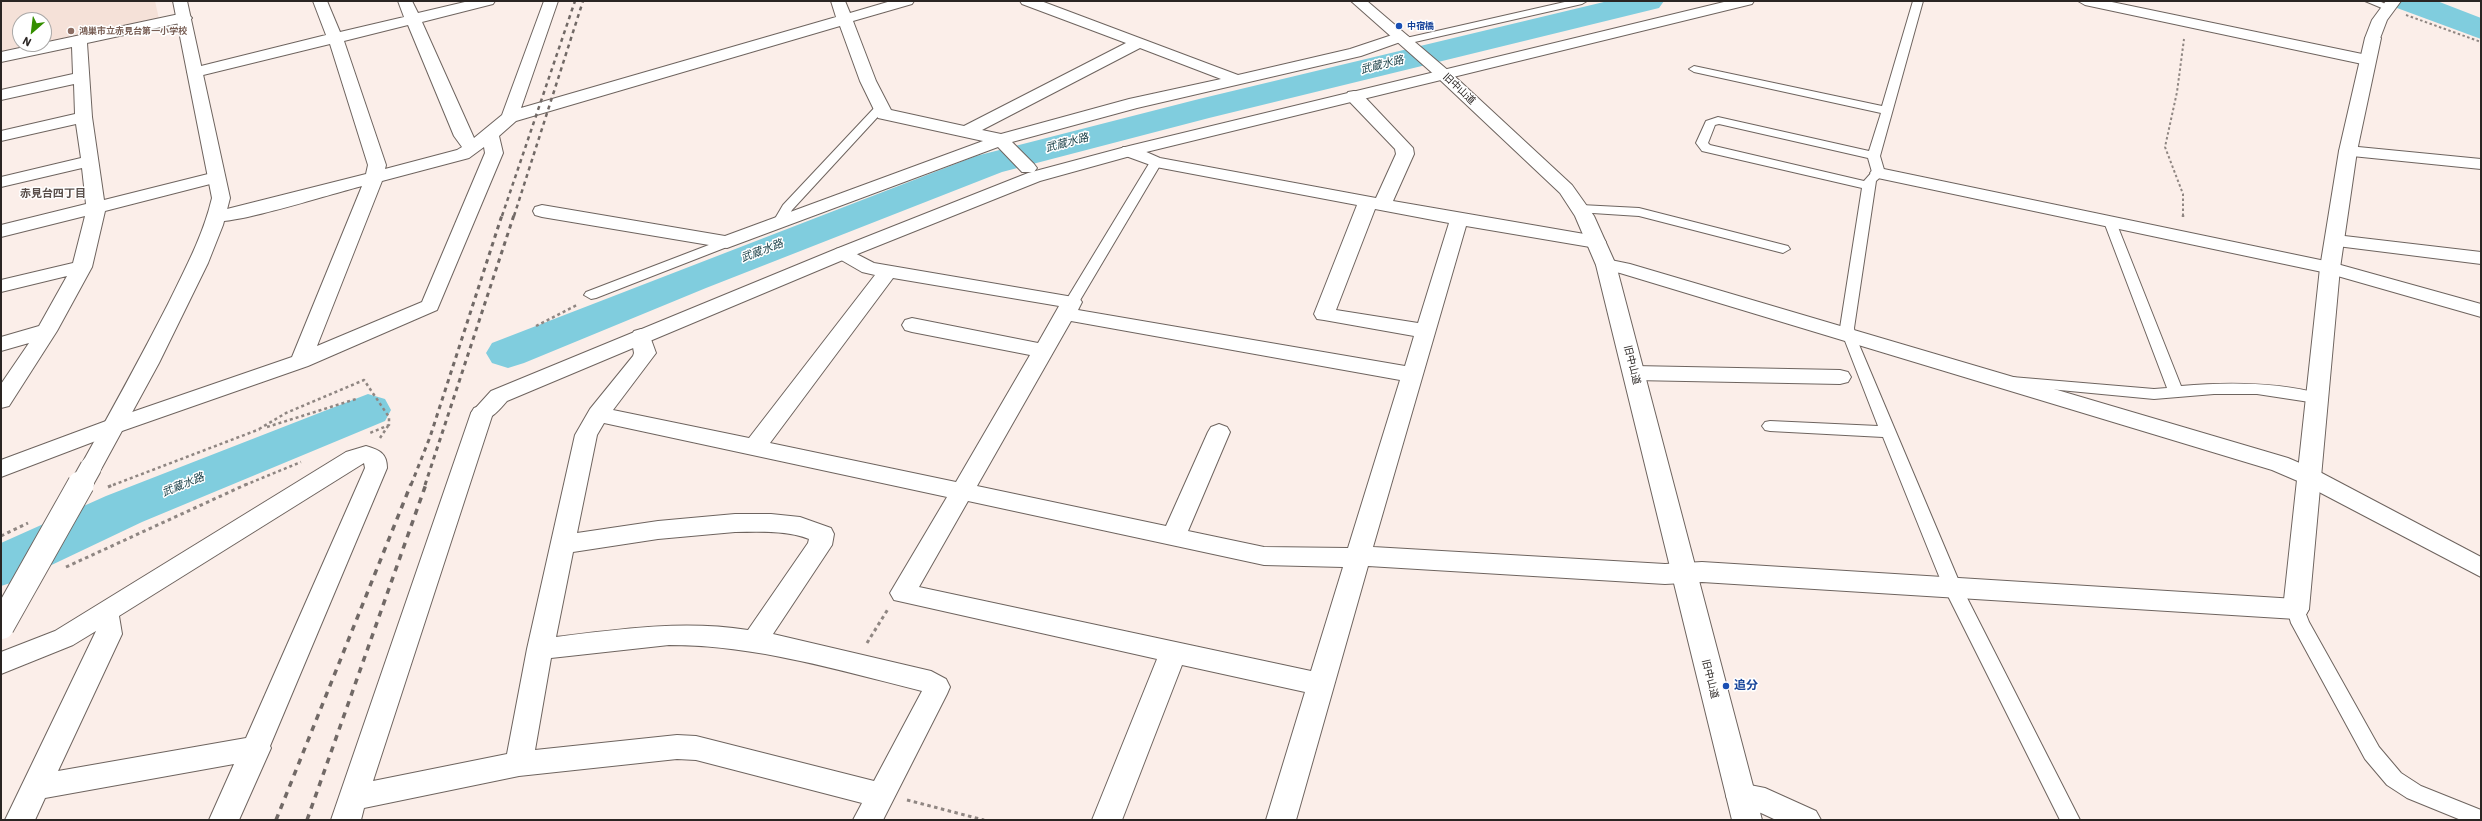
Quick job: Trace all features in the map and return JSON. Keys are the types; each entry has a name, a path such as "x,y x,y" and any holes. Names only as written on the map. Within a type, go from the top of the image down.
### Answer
{"street":[{"path":"301,361 374,178 377,165 336,40 320,1"},
{"path":"405,1 462,136 472,148"},
{"path":"195,72 336,40 488,1"},
{"path":"510,117 551,1"},
{"path":"838,1 843,19 868,81 884,114 967,130 1004,142 1031,172"},
{"path":"218,217 243,212 463,154 490,135 510,117 907,1"},
{"path":"1027,1 1141,42 1236,80"},
{"name":"旧中山道","path":"1358,1 1441,72 1566,189 1581,209 1606,265 1743,808"},
{"path":"350,809 482,413 499,396 640,336 843,253 1031,172 1129,151 1354,96 1441,72 1747,1"},
{"path":"2085,1 2367,60"},
{"path":"598,414 755,446 1264,556 1359,558 1390,556 1664,574 1683,572 1952,586 2296,609 2308,476 2330,268 2336,242 2348,151 2373,38 2391,5"},
{"path":"1,57 79,41 182,9 221,198 218,217 209,243 169,323 114,426 1,626"},
{"path":"1,401 47,331 82,267 96,208 84,117 79,41"},
{"path":"542,211 727,242 1054,123 1405,41"},
{"path":"967,130 1141,42"},
{"path":"1,94 82,76"},
{"path":"1354,96 1404,148 1405,154 1375,203 1324,314 1426,330"},
{"path":"1,136 84,117"},
{"path":"1,469 114,426 301,361 430,306 494,153 490,135"},
{"path":"1129,151 1156,162 1459,219 1596,242"},
{"path":"2348,151 2481,164"},
{"path":"1,182 89,161"},
{"path":"1874,172 2330,268 2481,310"},
{"path":"1,231 216,177"},
{"path":"1281,820 1320,684 1414,375 1459,219"},
{"path":"2336,242 2481,258"},
{"path":"843,253 869,268 887,272 1414,375"},
{"path":"1606,265 1623,268 2280,464 2308,476 2481,568"},
{"path":"1,286 82,267"},
{"path":"755,446 887,272"},
{"path":"1069,308 903,593 1320,684"},
{"path":"912,325 1044,351"},
{"path":"1,344 47,331"},
{"path":"519,764 540,649 586,435 598,414 642,359 645,353 640,336"},
{"path":"1634,373 1840,377"},
{"path":"1172,537 1219,432"},
{"path":"1,663 64,638 354,458 366,454 376,459 376,468 257,748 224,820"},
{"path":"563,544 701,525 786,525 812,528 822,534 820,545 754,641"},
{"path":"20,820 109,634 106,612"},
{"path":"540,649 654,636 711,636 754,641 931,682 937,687 890,797 868,820"},
{"path":"1107,820 1173,653"},
{"path":"350,809 519,764 677,747 696,748 890,797"},
{"path":"36,787 257,748"},
{"path":"1743,808 1765,801 1806,820"}],"lane":[{"path":"1405,41 1582,1"},
{"path":"1918,1 1888,111 1874,172 1847,328 1848,335 1952,586 2070,820"},
{"path":"2370,1 2391,5"},
{"path":"1694,69 1888,111"},
{"path":"779,222 787,208 881,107"},
{"path":"1718,120 1874,172 1706,148 1702,143 1710,123 1718,120"},
{"path":"1069,308 1156,162"},
{"path":"1581,209 1639,212 1783,249"},
{"path":"2110,222 2138,294 2157,352 2176,391"},
{"path":"591,296 727,242"},
{"path":"2007,382 2023,382 2154,394 2176,391 2278,390 2294,391 2316,398"},
{"path":"1770,426 1887,432"},
{"path":"2296,609 2300,623 2372,753 2394,779 2414,792 2481,819"}],"path":[{"path":"2391,5 2481,42"},
{"path":"2184,238 2183,194 2165,147 2177,92 2186,22"},
{"path":"536,326 577,305"},
{"path":"259,429 286,413 364,380 389,417 389,425 367,434"},
{"path":"100,491 289,418 356,399"},
{"path":"58,570 223,494 302,461"},
{"path":"1,536 29,522"},
{"path":"855,664 891,604 903,593"},
{"path":"890,797 984,820"}],"shaded area":[{"name":"鴻巣市立赤見台第一小学校","path":"1,1 155,1 159,19 52,40 52,12 12,12 12,49 1,51"}],"waterway":[{"name":"武蔵水路","path":"508,353 691,279 989,164 1199,110 1648,1"},
{"path":"2408,1 2481,29"},
{"name":"武蔵水路","path":"1,566 124,509 368,410"}],"railway":[{"path":"502,216 575,1"},
{"path":"514,216 583,1"},
{"path":"411,485 430,437 502,215"},
{"path":"425,485 514,215"},
{"path":"276,820 411,484"},
{"path":"307,820 426,484"}],"place":[{"name":"中宿橋","path":"1399,26"},
{"name":"鴻巣市立赤見台第一小学校","path":"71,31"},
{"name":"追分","path":"1726,686"}],"district":[{"name":"赤見台四丁目","path":"53,194"}]}
